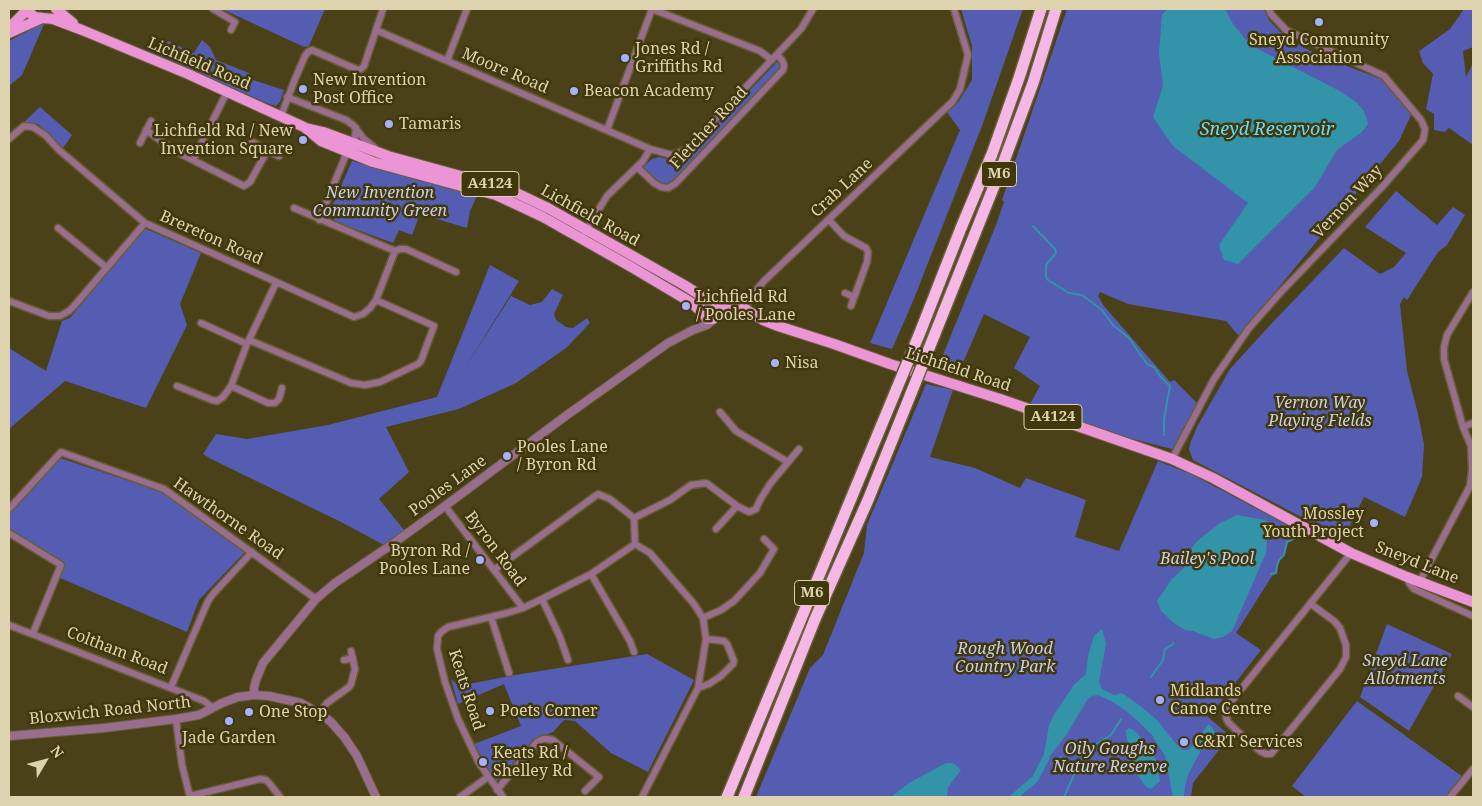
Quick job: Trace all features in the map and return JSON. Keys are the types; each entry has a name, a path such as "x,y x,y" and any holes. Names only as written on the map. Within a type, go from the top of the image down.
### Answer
{"highway":[{"name":"M6","path":"727,797 992,154 1041,9"},
{"name":"M6","path":"744,797 815,619 868,500 1004,161 1056,9"}],"main road":[{"path":"9,28 28,9"},
{"name":"Lichfield Road","path":"28,9 35,16 53,19 82,30 281,116 304,127 321,141 388,156 508,189 548,208 584,234 686,299 703,314"},
{"path":"9,33 49,15 55,9"},
{"name":"Lichfield Road","path":"55,9 82,30"},
{"name":"Lichfield Road","path":"350,148 392,168 496,196 584,234 684,285 711,305 737,306 778,326 1168,457"},
{"path":"703,314 705,307 711,305 718,310 715,318"},
{"name":"A4124","path":"703,314 709,319 745,309"},
{"name":"Sneyd Lane","path":"1168,457 1213,478 1352,553 1407,577 1473,602"}],"street":[{"path":"213,9 235,22 231,30"},
{"path":"281,116 304,56 308,52 312,50 358,70 364,66 383,9"},
{"path":"447,61 467,9"},
{"path":"607,130 652,9 774,57"},
{"name":"Fletcher Road","path":"584,234 607,196 643,161 650,148 672,155 686,150 801,29 814,9"},
{"name":"Crab Lane","path":"745,309 750,298 764,281 953,101 960,89 968,55 954,9"},
{"name":"Vernon Way","path":"1168,457 1214,378 1250,328 1280,293 1382,187 1423,140 1425,129 1421,120 1384,76 1286,30 1271,14 1269,9"},
{"name":"Moore Road","path":"376,30 650,148"},
{"name":"Fletcher Road","path":"637,167 661,187 668,188 675,184 783,70 782,60 774,57"},
{"path":"193,160 227,92"},
{"path":"287,97 346,120 356,128 372,147 388,156"},
{"path":"140,143 151,121"},
{"name":"Brereton Road","path":"9,139 24,126 33,127 145,223 276,283 354,316 363,314 376,300 395,251"},
{"path":"319,220 350,148 356,128"},
{"path":"146,130 175,151 244,186 250,182 267,151"},
{"path":"252,142 279,156"},
{"path":"294,208 395,251 406,249 456,272"},
{"path":"829,220 844,236 866,248 868,252 868,262 851,306"},
{"path":"9,301 50,316 60,316 69,311 145,223"},
{"path":"58,228 107,268"},
{"path":"177,386 212,400 217,401 223,397 232,386 248,342 276,283"},
{"path":"1420,581 1470,486 1472,470 1471,446 1463,427 1444,359 1444,347 1447,335 1473,292"},
{"path":"845,293 854,297"},
{"path":"201,323 351,383 365,385 380,382 418,364 421,361 434,326 376,300"},
{"name":"Pooles Lane","path":"693,330 698,325 703,314"},
{"name":"Pooles Lane","path":"254,695 256,680 263,663 316,599 335,582 391,545 668,343 707,324 715,318"},
{"path":"232,386 268,403 275,403 279,399 282,388"},
{"path":"720,412 736,431 788,462"},
{"path":"1463,427 1473,423"},
{"path":"634,518 670,500 691,485 706,483 737,506 749,512 756,509 770,484 799,449"},
{"name":"Hawthorne Road","path":"9,508 60,452 164,489 316,599"},
{"path":"494,570 598,494 610,499 634,518 635,544 650,553 694,604 703,618 706,639 698,688 642,797"},
{"name":"Byron Road","path":"445,506 523,608"},
{"path":"716,529 737,506"},
{"path":"9,534 61,565 33,633"},
{"path":"703,618 734,602 760,573 774,548 764,540"},
{"name":"Keats Road","path":"488,777 468,741 452,703 437,649 437,641 441,632 448,627 523,608 590,574 635,544"},
{"path":"171,687 208,601 252,552"},
{"path":"1311,604 1334,621 1340,628 1346,644 1346,657 1340,669 1271,754 1266,754 1260,751 1228,722 1226,717 1227,709 1230,703 1352,553"},
{"path":"590,574 630,641 634,652"},
{"path":"1407,577 1414,589 1473,616"},
{"path":"542,599 560,637 568,660"},
{"path":"491,617 509,673"},
{"name":"Coltham Road","path":"9,625 204,700 213,708"},
{"path":"698,688 710,684 722,676 734,661 724,641 706,639"},
{"path":"319,713 351,684 355,669 352,654 344,660"},
{"path":"254,695 293,701 319,713 338,729 352,748 363,767 376,797"},
{"name":"Bloxwich Road North","path":"9,736 121,727 176,720 199,715 238,697 254,695"},
{"path":"1458,696 1473,707"},
{"path":"176,720 182,765 190,797 260,780 266,780 280,797"},
{"path":"497,790 537,742 547,739 553,740 599,777 586,791"},
{"path":"1450,797 1473,769"},
{"path":"460,797 488,777 504,797"}],"green space":[{"path":"222,9 325,9 309,46 304,47"},
{"path":"961,9 1023,9 982,126 911,306 892,349 870,343 960,130 947,112 959,101 972,80 972,46"},
{"path":"1067,9 1264,9 1269,20 1286,38 1316,54 1383,80 1412,113 1399,141 1239,336 1226,321 1128,304 1100,292 1098,296 1104,306 1170,382 1174,380 1197,403 1177,443 1172,449 1091,428 1030,404 1040,386 1014,368 1030,337 984,314 959,372 938,367 996,225 1004,202 1002,200"},
{"path":"1464,9 1473,9 1473,47 1463,51 1466,77 1473,63 1473,145 1449,128 1445,132 1434,130 1434,114 1426,109 1433,74 1423,63 1419,51 1450,29"},
{"path":"45,22 22,75 9,86 9,41"},
{"path":"202,40 210,47 216,60 249,73 250,79 284,90 280,102 276,106 269,104 161,56 168,41 194,53"},
{"path":"778,61 780,66 777,73 670,183 665,185 643,167 652,159 659,157 679,159 687,155"},
{"path":"40,107 72,135 63,148 38,124 24,122"},
{"name":"New Invention Community Green","path":"352,161 478,194 470,211 467,228 420,214 412,235 399,230 393,243 336,222 329,213"},
{"name":"Vernon Way Playing Fields","path":"1396,191 1437,225 1453,207 1465,215 1447,245 1438,252 1407,300 1404,297 1400,304 1407,371 1424,444 1422,477 1405,517 1364,497 1343,539 1193,460 1189,449 1198,425 1230,369 1344,248 1380,274 1394,267 1406,253 1365,227"},
{"path":"144,228 201,253 180,304 187,325 146,408 65,381 9,429 9,348 46,371 62,321 70,318"},
{"path":"490,265 519,281 463,371 511,296 530,305 542,302 552,289 563,295 554,314 556,320 566,327 573,328 587,318 590,323 566,348 516,383 459,409 386,427 409,472 379,499 404,530 384,545 203,454 216,434 247,439 328,425 437,397"},
{"name":"Rough Wood Country Park","path":"926,384 953,390 930,457 975,468 1020,488 1026,478 1086,500 1075,537 1119,551 1158,461 1193,475 1300,530 1295,538 1287,542 1284,555 1279,560 1276,573 1272,576 1236,633 1261,650 1211,714 1209,713 1207,716 1230,736 1193,783 1191,797 756,797 810,668 823,655 864,553 867,525"},
{"path":"60,458 162,492 245,552 199,600 187,632 60,578 60,562 9,530 9,514"},
{"name":"Sneyd Lane Allotments","path":"1387,624 1452,654 1409,731 1360,697"},
{"path":"647,654 694,680 648,772 611,753 575,721 564,720 553,732 533,740 496,782 474,744 521,726 504,684 458,704 451,679 459,686"},
{"path":"1357,701 1463,777 1446,797 1306,797 1292,786"}],"water":[{"name":"Sneyd Reservoir","path":"1167,9 1225,9 1233,24 1250,45 1338,90 1356,102 1364,111 1368,124 1362,132 1337,150 1315,187 1238,264 1224,260 1219,245 1248,203 1173,146 1153,117 1163,86 1159,53 1162,15"},
{"path":"1237,515 1265,520 1273,527 1267,539 1266,553 1232,631 1223,637 1214,639 1185,630 1161,611 1157,601 1172,579 1185,567 1189,552 1197,541 1220,523"},
{"path":"1102,629 1106,643 1099,682 1102,689 1114,695 1122,693 1139,705 1157,720 1183,750 1188,750 1191,747 1209,724 1215,732 1201,750 1188,775 1184,797 1173,797 1165,756 1151,734 1125,710 1098,695 1092,696 1087,700 1067,734 1042,766 1049,725 1074,685 1086,674 1088,656 1094,636"},
{"path":"1129,728 1134,730 1147,744 1156,760 1160,781 1151,789 1146,787 1131,766 1126,732"},
{"path":"946,763 953,763 961,770 948,787 947,797 891,797 909,783"}],"waterway":[{"path":"1033,226 1055,249 1056,253 1046,265 1046,277 1048,280 1069,293 1082,295 1102,310 1113,325 1129,338 1147,364 1154,367 1170,386 1164,419 1164,435"},
{"path":"1271,574 1276,573 1279,560 1284,555 1287,542 1295,538 1300,530"},
{"path":"1151,677 1163,660 1165,649 1173,643"},
{"path":"1064,797 1082,757 1088,749 1111,735 1121,719"},
{"path":"1061,757 1075,771"},
{"path":"1014,797 1035,779 1046,758"}],"place":[{"name":"Sneyd Community Association","path":"1319,22"},
{"name":"Jones Rd / Griffiths Rd","path":"625,58"},
{"name":"New Invention Post Office","path":"303,89"},
{"name":"Beacon Academy","path":"574,91"},
{"name":"Tamaris","path":"389,124"},
{"name":"Lichfield Rd / New Invention Square","path":"303,140"},
{"name":"Lichfield Rd / Pooles Lane","path":"686,306"},
{"name":"Nisa","path":"775,363"},
{"name":"Pooles Lane / Byron Rd","path":"507,456"},
{"name":"Mossley Youth Project","path":"1374,523"},
{"name":"Byron Rd / Pooles Lane","path":"480,560"},
{"name":"Midlands Canoe Centre","path":"1160,700"},
{"name":"Poets Corner","path":"490,711"},
{"name":"One Stop","path":"249,712"},
{"name":"Jade Garden","path":"229,721"},
{"name":"C&RT Services","path":"1184,742"},
{"name":"Keats Rd / Shelley Rd","path":"483,762"}],"park label":[{"name":"Bailey's Pool","path":"1207,559"},
{"name":"Oily Goughs Nature Reserve","path":"1110,758"}]}
